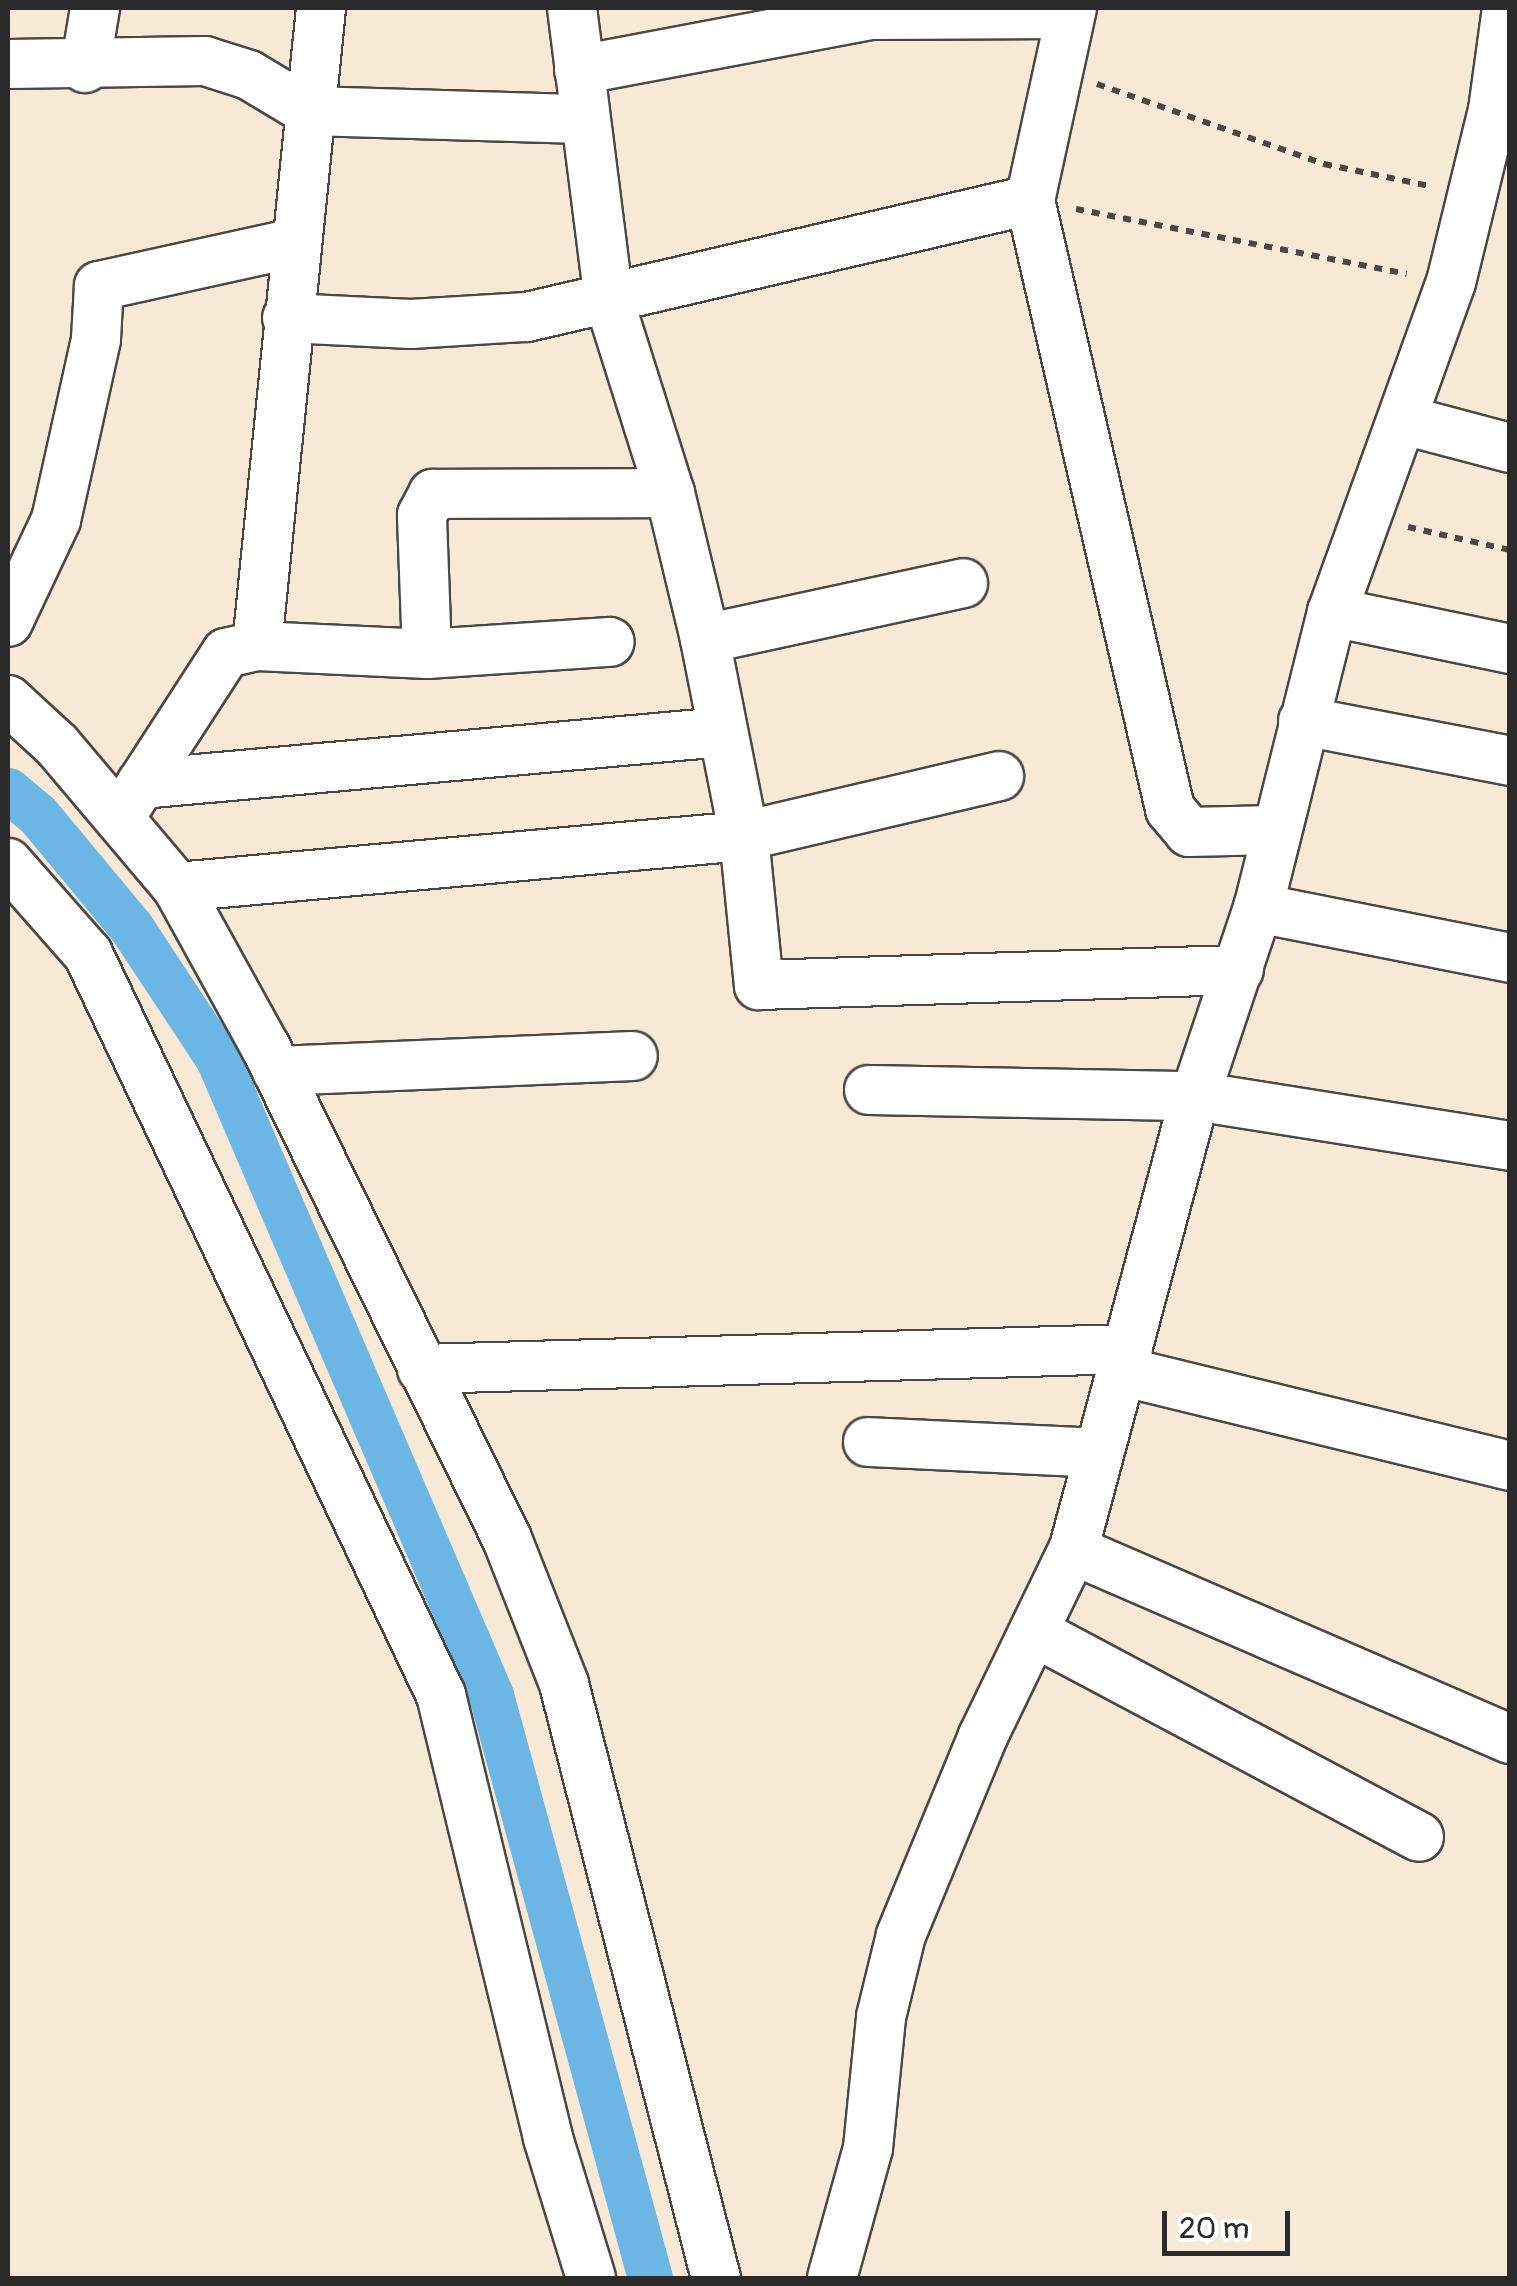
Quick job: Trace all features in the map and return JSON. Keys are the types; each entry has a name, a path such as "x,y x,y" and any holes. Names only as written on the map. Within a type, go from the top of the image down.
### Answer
{"street":[{"path":"84,68 95,8"},
{"path":"257,646 287,318 322,8"},
{"path":"572,8 609,300 670,493 705,639 744,836 757,980 767,990 1238,970"},
{"path":"832,2278 868,2148 880,2017 902,1934 941,1830 1073,1550 1195,1096 1258,908 1332,612 1451,282 1474,196 1507,8"},
{"path":"580,70 870,11 1071,11 1054,68 1030,200 1170,809 1189,832 1275,830"},
{"path":"8,64 84,68 205,61 248,75 309,111 390,118 584,118"},
{"path":"287,318 476,324 609,300 1030,200"},
{"path":"8,622 56,520 96,339 98,286 295,243"},
{"path":"1404,420 1510,448"},
{"path":"427,654 422,515 433,494 670,493"},
{"path":"705,639 962,583"},
{"path":"1332,612 1510,649"},
{"path":"130,800 226,653 257,646 427,654 610,642"},
{"path":"8,700 130,800 277,1071 508,1539 564,1684 716,2278"},
{"path":"1303,722 1510,761"},
{"path":"130,800 723,732"},
{"path":"177,887 744,836 999,776"},
{"path":"8,862 88,954 440,1695 548,2138 591,2278"},
{"path":"1258,908 1510,958"},
{"path":"277,1071 633,1056"},
{"path":"869,1090 1195,1096 1510,1146"},
{"path":"422,1369 1125,1360 1510,1466"},
{"path":"868,1442 1098,1454"},
{"path":"1073,1550 1510,1739"},
{"path":"1034,1632 1419,1837"}],"path":[{"path":"1054,68 1324,164 1474,196"},
{"path":"1030,200 1451,282"},
{"path":"1368,518 1510,550"}],"waterway":[{"path":"8,790 38,815 131,927 218,1059 491,1695 650,2278"}]}
